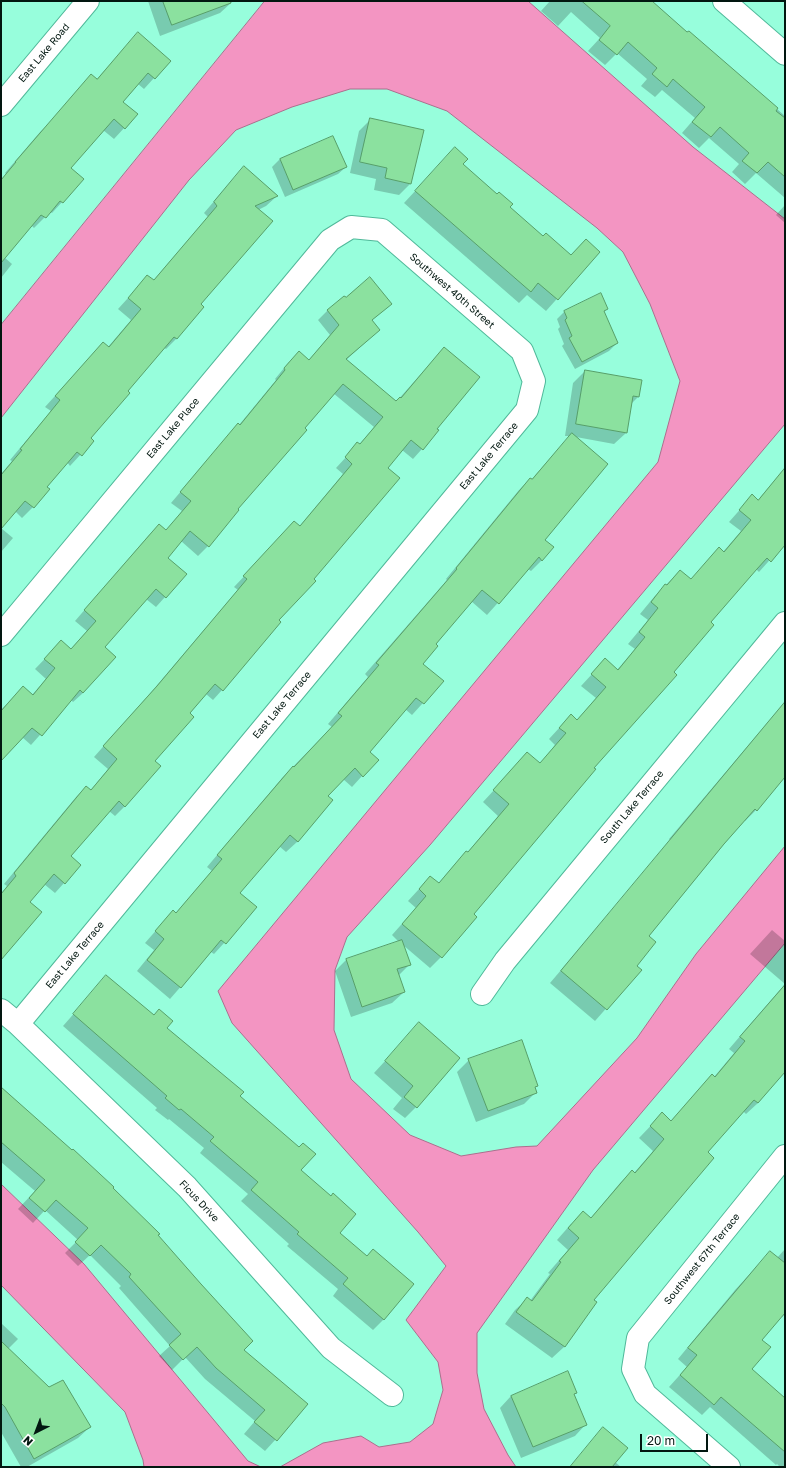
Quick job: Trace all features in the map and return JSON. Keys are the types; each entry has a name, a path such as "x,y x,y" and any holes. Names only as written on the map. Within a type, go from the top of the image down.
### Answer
{"street":[{"name":"East Lake Road","path":"1,106 88,1"},
{"path":"724,1 785,54"},
{"name":"Southwest 40th Street","path":"351,227 382,230 522,351 534,381"},
{"name":"East Lake Place","path":"1,635 330,240 351,227"},
{"name":"East Lake Terrace","path":"18,1024 527,410 534,381"},
{"name":"South Lake Terrace","path":"482,994 505,960 785,622"},
{"name":"Ficus Drive","path":"1,1010 18,1024 187,1187 331,1348 392,1394"},
{"name":"Southwest 67th Terrace","path":"729,1467 645,1394 633,1369 638,1338 782,1167"}],"shaded area":[{"path":"265,1 528,1 693,147 785,219 785,424 430,845 347,937 335,970 334,1030 351,1079 410,1135 461,1156 516,1147 537,1146 637,1038 696,954 785,846 785,943 593,1170 477,1333 477,1373 484,1409 508,1455 516,1467 280,1467 323,1443 361,1436 379,1447 410,1442 433,1424 443,1390 438,1362 406,1320 446,1266 418,1232 232,1023 218,991 658,462 680,381 650,304 623,252 597,228 447,111 387,89 350,89 292,107 236,130 189,180 1,418 1,325"},
{"path":"1,1184 84,1264 248,1461 261,1467 144,1467 143,1460 125,1412 1,1285"}],"building":[{"path":"163,1 230,1 231,3 172,25"},
{"path":"582,1 652,1 778,108 776,111 785,118 785,177 768,162 757,173 742,161 749,153 720,127 711,137 692,122 705,107 673,79 667,87 652,74 657,68 628,42 617,55 599,40 610,26"},
{"path":"138,32 171,61 155,79 148,73 123,102 138,114 125,129 114,119 71,168 84,179 63,203 60,201 46,218 41,215 1,263 1,180 91,74 97,79"},
{"path":"370,118 424,130 411,184 385,178 387,168 360,162"},
{"path":"333,136 347,167 293,190 280,159"},
{"path":"455,147 468,159 463,164 497,194 499,192 513,204 510,207 543,236 546,233 571,255 586,239 600,252 558,300 538,283 531,292 415,191"},
{"path":"244,166 278,196 255,206 273,221 201,304 204,307 177,339 174,337 128,391 130,393 91,438 94,441 82,456 77,452 47,487 50,489 34,508 25,501 1,529 1,475 60,400 55,396 103,342 109,347 141,309 128,298 147,275 154,280 217,206 214,202"},
{"path":"370,277 392,304 372,320 380,330 346,359 396,401 400,397 401,398 444,347 480,377 437,429 439,430 423,450 411,440 388,468 400,478 314,579 316,581 279,620 281,622 223,691 215,684 190,713 194,717 155,761 161,766 125,807 119,801 71,856 81,865 65,884 54,874 30,902 42,912 1,960 1,894 16,876 14,873 86,786 91,790 117,759 103,746 157,686 247,579 243,576 294,521 300,526 352,464 345,457 357,442 360,444 383,417 343,384 305,428 307,430 238,509 239,510 209,547 190,531 168,558 187,574 166,598 156,589 105,647 116,657 83,693 80,690 42,736 32,728 1,761 1,711 23,686 33,695 55,668 44,659 61,640 71,649 96,621 84,610 159,524 166,530 191,501 180,492 238,423 240,425 299,351 309,360 339,325 327,310 344,296 346,297"},
{"path":"601,293 608,309 604,311 618,343 582,362 569,338 572,336 565,320 567,318 564,311"},
{"path":"585,370 642,380 639,397 633,396 627,433 576,424"},
{"path":"572,433 608,464 545,540 554,547 542,561 539,557 499,604 482,590 436,644 438,646 423,664 444,681 424,704 416,698 370,752 379,760 363,777 355,768 328,796 333,800 298,842 290,835 240,893 257,907 226,944 221,940 181,988 147,960 164,939 155,931 173,910 176,913 222,859 217,855 293,766 294,767 342,716 338,713 379,665 376,663 457,569 456,568 530,478 532,479"},
{"path":"785,468 785,545 771,562 767,558 711,622 714,625 674,672 677,675 594,768 596,769 474,914 477,917 442,958 402,924 426,896 419,889 430,876 439,883 509,804 493,790 527,752 540,763 566,733 559,728 571,714 577,720 606,687 591,674 605,658 618,670 645,637 639,632 658,608 651,602 665,584 667,585 680,570 691,579 719,547 724,552 751,520 739,510 752,494 758,500"},
{"path":"785,702 785,777 757,811 755,809 724,844 649,936 656,942 637,966 642,970 607,1010 561,971"},
{"path":"402,940 411,965 397,969 405,992 362,1007 346,959"},
{"path":"106,975 154,1015 159,1009 173,1021 167,1028 244,1092 240,1096 299,1147 303,1143 316,1154 301,1170 331,1196 333,1193 356,1214 340,1233 367,1256 373,1249 414,1284 384,1320 343,1284 348,1278 297,1234 299,1232 251,1190 258,1182 210,1141 214,1137 181,1109 179,1110 165,1098 167,1096 73,1014"},
{"path":"785,985 785,1072 758,1103 754,1100 708,1152 714,1158 594,1300 597,1302 565,1347 516,1312 527,1297 532,1301 561,1262 559,1261 579,1238 568,1228 583,1211 591,1218 632,1170 635,1173 664,1139 650,1126 662,1112 671,1121 712,1074 715,1077 745,1041 740,1037"},
{"path":"419,1022 460,1058 417,1108 404,1097 413,1086 385,1061"},
{"path":"522,1040 538,1086 535,1087 537,1093 488,1111 468,1059"},
{"path":"1,1087 72,1150 73,1149 114,1187 113,1188 160,1234 158,1235 253,1341 244,1350 308,1404 277,1441 254,1422 265,1410 216,1368 197,1347 183,1360 169,1345 181,1334 129,1277 131,1274 101,1245 90,1256 75,1242 88,1228 56,1200 45,1212 29,1198 45,1180 1,1142"},
{"path":"770,1251 785,1263 785,1313 762,1340 771,1347 752,1369 785,1398 785,1452 721,1397 714,1405 680,1375 697,1355 688,1348"},
{"path":"1,1341 49,1387 63,1380 91,1427 34,1459 5,1407 1,1403"},
{"path":"568,1371 577,1393 574,1394 587,1425 533,1447 511,1396"},
{"path":"603,1427 628,1448 612,1467 570,1467"}]}
